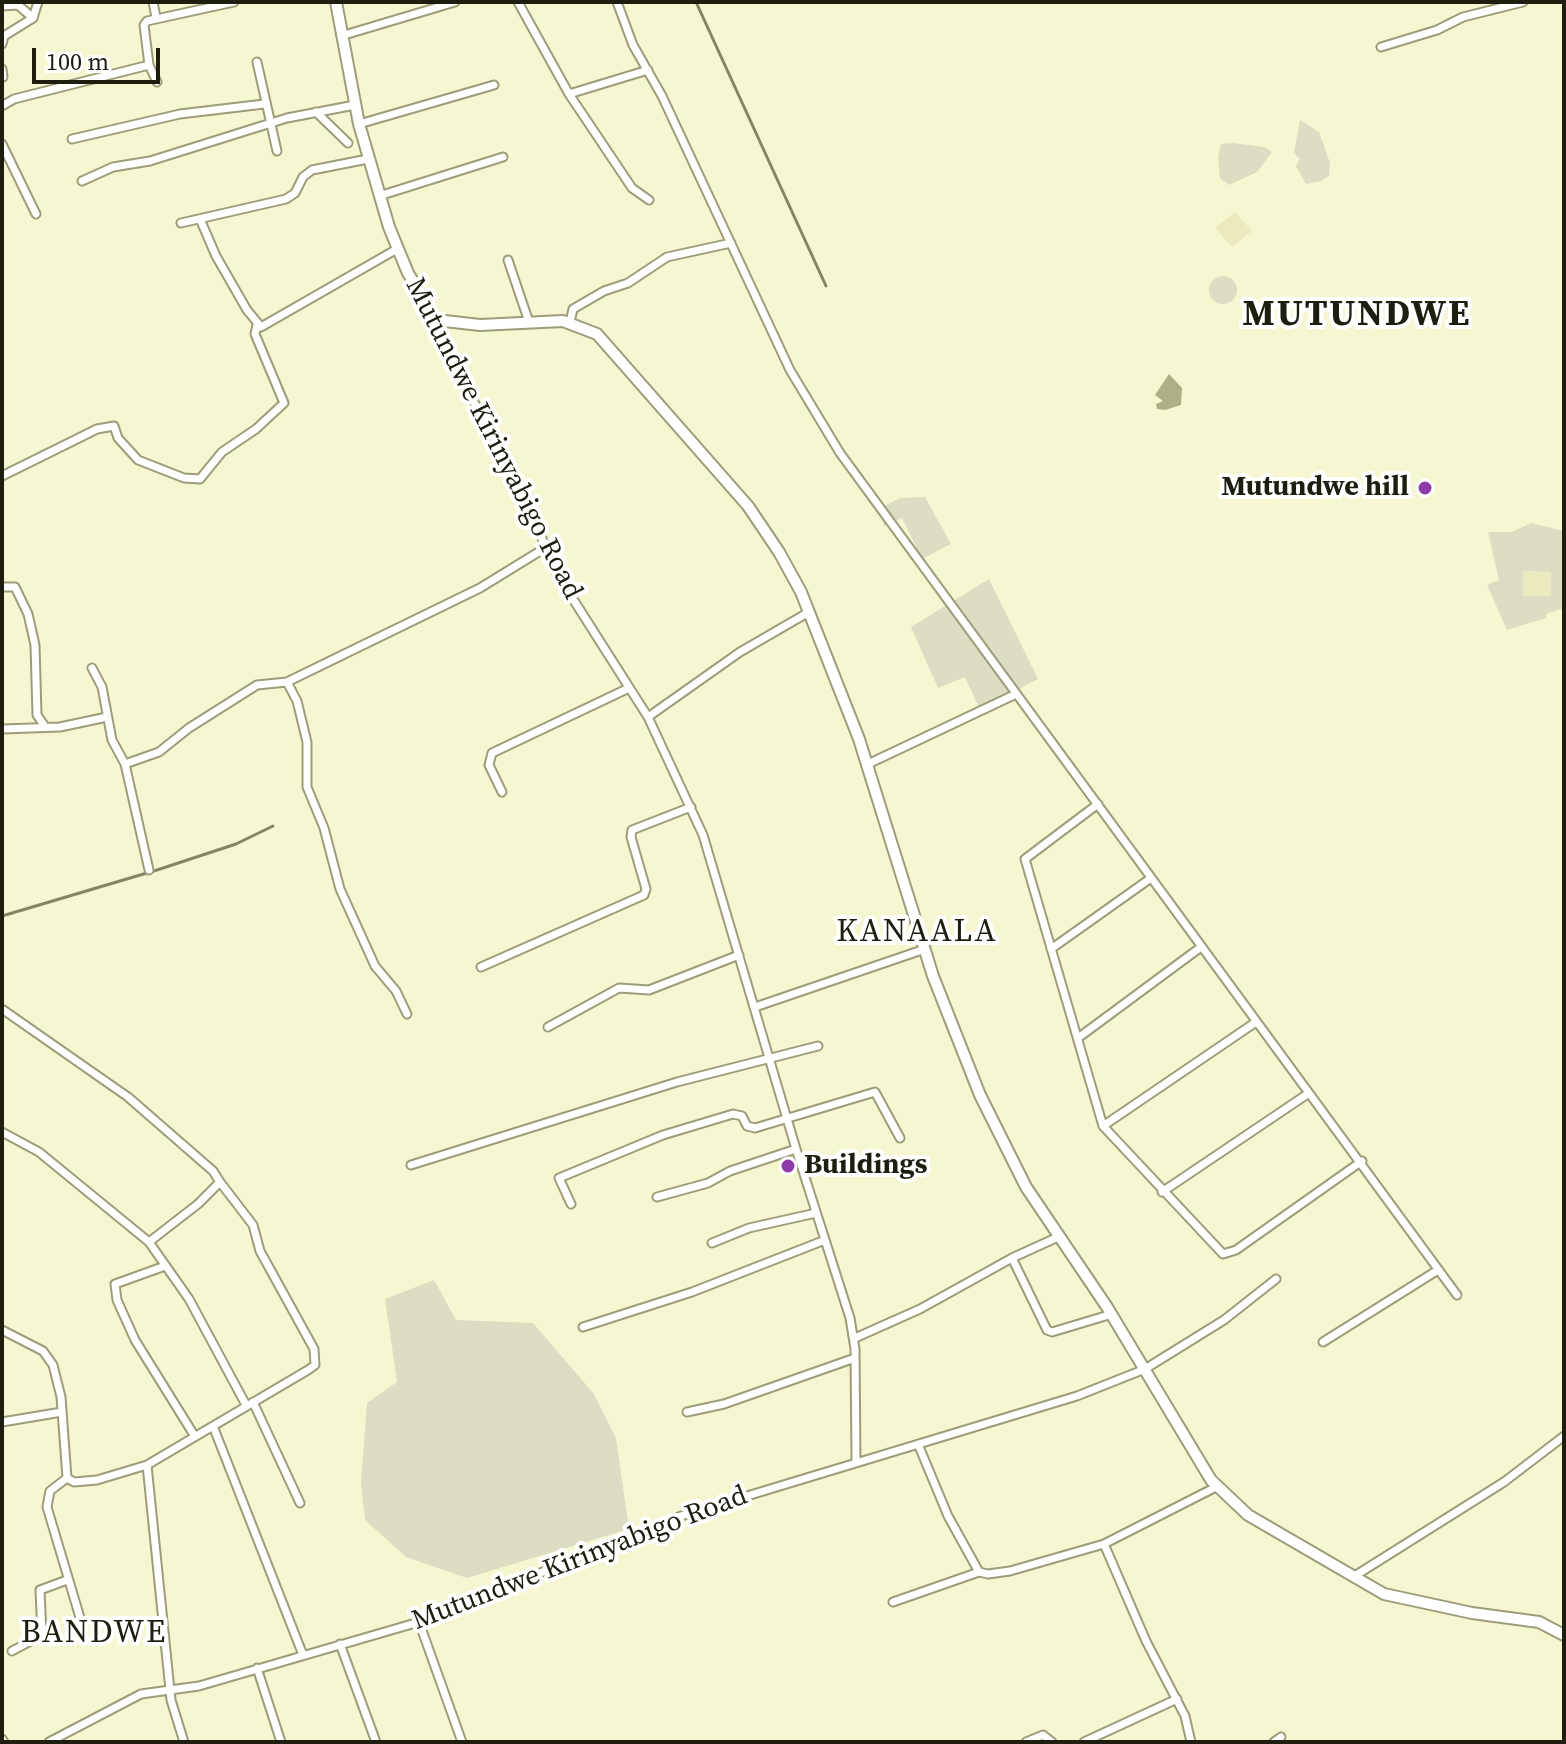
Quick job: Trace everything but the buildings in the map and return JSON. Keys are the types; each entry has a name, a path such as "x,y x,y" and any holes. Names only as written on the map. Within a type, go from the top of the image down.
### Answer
{"street":[{"path":"2,44 4,36 33,18 38,2"},
{"path":"153,2 156,17"},
{"path":"157,82 149,65 144,25 156,17 234,2"},
{"name":"Mutundwe Kirinyabigo Road","path":"49,1742 59,1740 123,1700 199,1686 419,1622 681,1516 856,1462 855,1338 703,835 648,717 545,548 526,494 475,404 436,320 397,249 359,124 336,2"},
{"path":"341,36 455,2"},
{"path":"518,2 569,94 632,188 649,200"},
{"path":"617,2 633,45 648,70 790,370 840,453 1256,1022 1362,1161 1457,1295"},
{"path":"1381,47 1437,30 1463,17 1523,2"},
{"path":"2,6 18,5 33,18"},
{"path":"257,62 277,151"},
{"path":"2,106 14,99 149,65"},
{"path":"2,69 3,77"},
{"path":"569,94 648,70"},
{"path":"359,124 494,85"},
{"path":"72,139 180,114 264,104"},
{"path":"82,181 113,167 150,161 269,123 355,105"},
{"path":"316,112 348,143"},
{"path":"2,144 36,214"},
{"path":"379,196 503,157"},
{"path":"181,223 286,199 295,193 303,177 312,170 368,159"},
{"path":"2,476 97,429 114,426 118,438 138,460 184,478 200,479 222,452 256,429 284,403 255,334 257,325 216,256 200,219"},
{"path":"570,322 573,309 604,291 628,283 667,257 731,243"},
{"path":"257,325 270,325 397,249"},
{"path":"508,260 529,322"},
{"path":"436,320 452,325 570,322 597,334 748,506 779,552 809,612 868,764 925,949 980,1095 1026,1187 1112,1314 1216,1487 1248,1515 1393,1597 1539,1622 1564,1635"},
{"path":"125,764 159,752 189,728 257,685 287,682 480,588 545,548"},
{"path":"2,587 15,587 28,614 35,645 37,715 44,725"},
{"path":"648,717 740,652 809,612"},
{"path":"92,668 102,687 112,740 125,764 149,870"},
{"path":"287,682 297,701 307,742 304,762 307,787 324,828 340,889 375,966 396,991 407,1014"},
{"path":"502,792 489,765 492,753 629,688"},
{"path":"868,764 1016,694"},
{"path":"2,729 44,725 60,727 107,717"},
{"path":"1098,804 1025,859 1103,1126 1218,1253 1228,1254 1362,1161"},
{"path":"481,967 644,895 646,889 631,832 691,807"},
{"path":"1051,949 1151,878"},
{"path":"1078,1038 1201,947"},
{"path":"755,1007 925,949"},
{"path":"548,1027 619,988 649,990 739,955"},
{"path":"2,1009 128,1097 213,1171 253,1225 260,1251 308,1336 316,1359 308,1370 147,1465 97,1480 74,1482 67,1478"},
{"path":"1103,1126 1256,1022"},
{"path":"411,1165 677,1082 818,1046"},
{"path":"571,1204 559,1178 630,1147 733,1114 742,1116 750,1128 788,1119 858,1094 875,1092 900,1138"},
{"path":"1162,1192 1309,1093"},
{"path":"2,1132 39,1152 149,1242 200,1317 268,1429 300,1503"},
{"path":"657,1197 708,1183 730,1171 796,1149"},
{"path":"149,1242 198,1204 220,1182"},
{"path":"712,1243 749,1228 816,1213"},
{"path":"855,1338 920,1309 1012,1258 1058,1237"},
{"path":"583,1327 692,1292 825,1240"},
{"path":"1012,1258 1049,1332 1112,1314"},
{"path":"165,1266 115,1284 117,1300 135,1340 194,1435"},
{"path":"1323,1342 1438,1270"},
{"path":"856,1462 1077,1396 1145,1369 1224,1320 1276,1279"},
{"path":"2,1330 43,1351 53,1365 62,1412 67,1478"},
{"path":"687,1412 724,1404 855,1358"},
{"path":"2,1422 62,1412"},
{"path":"213,1426 303,1655"},
{"path":"1353,1577 1504,1482 1564,1436"},
{"path":"918,1444 948,1516 979,1572"},
{"path":"147,1465 170,1690 184,1742"},
{"path":"67,1478 50,1491 47,1507 81,1621"},
{"path":"893,1602 979,1572 1010,1571 1104,1544 1216,1487"},
{"path":"1104,1544 1146,1641 1177,1699 1191,1742"},
{"path":"12,1651 42,1635 40,1590 67,1580"},
{"path":"419,1622 462,1742"},
{"path":"340,1644 376,1742"},
{"path":"257,1668 281,1742"},
{"path":"1084,1742 1177,1699"},
{"path":"1026,1742 1043,1735 1052,1742"}],"shaded area":[{"path":"1300,120 1319,132 1330,163 1329,176 1321,181 1306,184 1296,166 1300,159 1294,153"},
{"path":"1221,144 1264,147 1272,152 1257,172 1229,185 1220,178 1218,157"},
{"path":"1235,212 1252,231 1232,247 1215,228"},
{"path":"1223,276 1233,280 1237,290 1233,300 1223,304 1213,300 1209,290 1213,280"},
{"path":"1169,374 1182,388 1181,405 1157,409 1156,404 1163,401 1155,395"},
{"path":"925,497 951,544 922,559 902,518 884,526 879,509 900,498"},
{"path":"1531,523 1564,531 1564,608 1546,614 1546,618 1507,630 1487,585 1499,580 1488,532 1512,532","holes":["1523,571 1551,572 1551,596 1523,596"]},
{"path":"1523,571 1552,572 1551,597 1523,596"},
{"path":"989,579 1038,679 980,710 965,677 938,688 911,627"},
{"path":"434,1280 456,1320 533,1323 594,1394 616,1438 629,1529 467,1578 406,1557 365,1520 361,1482 367,1403 397,1382 385,1299"}],"waterway":[{"path":"696,2 826,286"},
{"path":"2,916 236,844 273,826"}],"place":[{"name":"Mutundwe hill","path":"1425,488"},
{"name":"Buildings","path":"788,1166"}],"district":[{"name":"MUTUNDWE","path":"1357,316"},
{"name":"KANAALA","path":"917,933"},
{"name":"BANDWE","path":"94,1634"}]}
